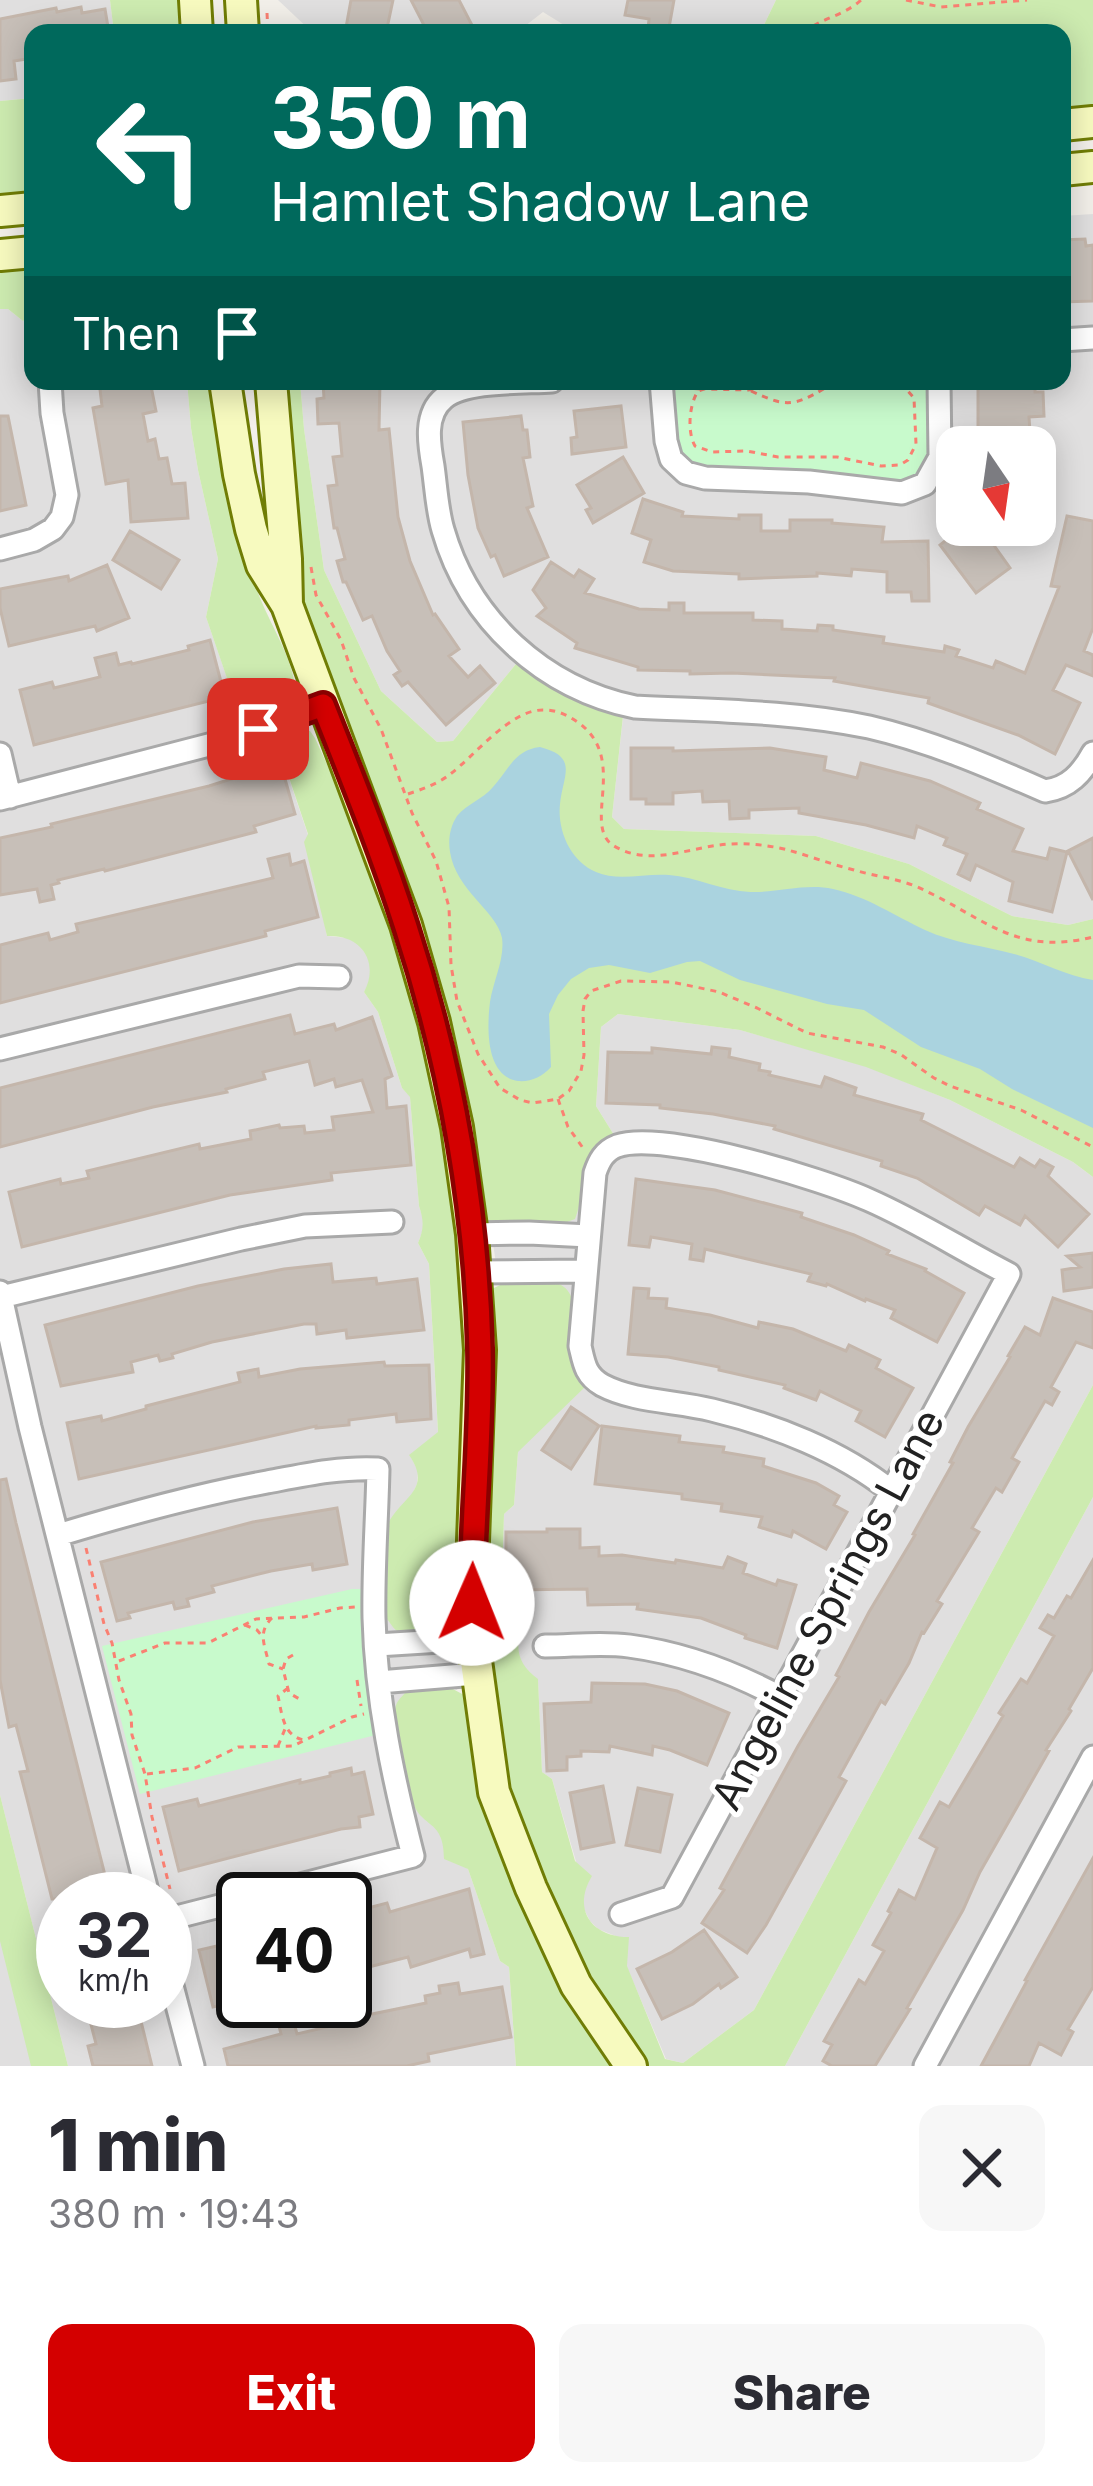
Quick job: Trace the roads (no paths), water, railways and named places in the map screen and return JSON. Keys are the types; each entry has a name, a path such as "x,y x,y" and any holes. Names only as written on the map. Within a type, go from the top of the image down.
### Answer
{"street":[{"path":"0,549 34,540 62,517 67,495 51,390"},
{"path":"226,390 235,452 262,566 287,605 406,925 457,1127 472,1234 480,1350 473,1639 494,1792 576,1985 631,2066"},
{"path":"272,390 287,605"},
{"path":"459,390 437,404 430,423 442,529 469,593 512,646 569,686 635,707 810,717 870,728 928,743 1046,790 1060,789 1084,771 1093,753"},
{"path":"661,390 671,458 686,473 902,493 925,484 940,457 939,390"},
{"path":"0,754 5,798 228,740 323,705"},
{"path":"0,1049 299,976 339,976"},
{"name":"Angeline Springs Lane","path":"589,1236 599,1160 619,1145 640,1142 761,1163 870,1200 1009,1274 672,1897 622,1914"},
{"path":"154,1872 58,1535 1,1294 305,1226 392,1222"},
{"path":"472,1234 589,1236 580,1346 586,1373 599,1384 777,1430 863,1469 891,1492"},
{"path":"475,1272 585,1271"},
{"path":"58,1535 223,1490 333,1470 378,1469 376,1645 384,1725 413,1856 350,1872"},
{"path":"376,1645 473,1639"},
{"path":"545,1646 627,1645 694,1660 780,1697"},
{"path":"380,1682 476,1674"},
{"path":"925,2066 1093,1757"},
{"path":"184,2028 194,2066"}],"water":[{"path":"540,747 564,762 563,835 579,861 596,872 679,876 750,892 833,889 936,934 1093,980 1093,1128 980,1069 921,1047 864,1010 740,980 700,961 650,973 609,965 589,968 571,979 549,1014 551,1067 532,1080 507,1077 494,1060 489,1037 502,938 460,878 449,838 461,812 489,791 518,756"}]}
